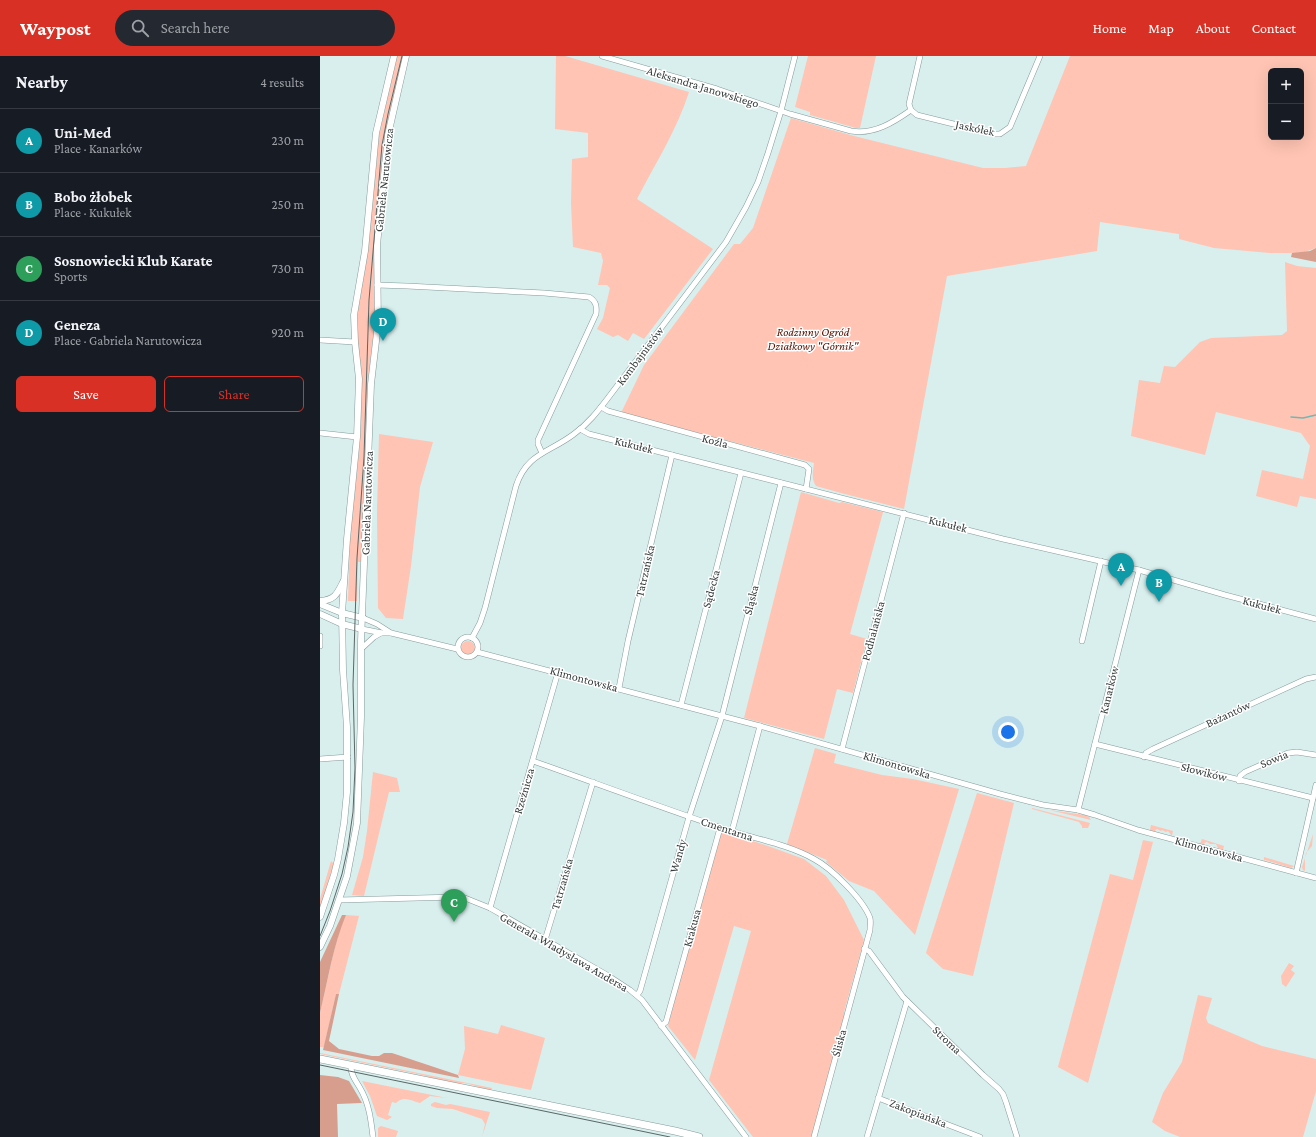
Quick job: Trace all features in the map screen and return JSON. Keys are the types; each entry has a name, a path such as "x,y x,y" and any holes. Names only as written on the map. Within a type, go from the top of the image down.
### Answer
{"main road":[{"path":"320,1059 699,1137"}],"street":[{"name":"Gabriela Narutowicza","path":"320,917 338,859 344,823 348,757 342,613 357,437 359,379 354,315 356,295 365,251 376,133 394,56"},
{"name":"Gabriela Narutowicza","path":"320,947 330,926 347,876 357,823 362,718 362,628 371,384 378,324 377,244 388,135 406,56"},
{"name":"Aleksandra Janowskiego","path":"602,56 717,89 781,111"},
{"name":"Kombajnistów","path":"472,638 485,608 519,479 526,466 542,452 567,439 580,429 601,407 729,238 758,182 781,111 795,56"},
{"path":"781,111 851,132 881,128 911,110 909,104 920,56"},
{"name":"Jaskółek","path":"911,110 917,115 994,134 1000,134 1010,127 1040,56"},
{"path":"377,286 544,292 583,296 592,299 596,305 596,314 538,440 538,444 542,452"},
{"path":"320,340 355,342"},
{"name":"Koźla","path":"601,407 608,411 805,465 809,469 806,489"},
{"name":"Kukułek","path":"580,429 589,434 741,473 1004,539 1139,570 1316,619"},
{"path":"320,433 357,437"},
{"name":"Tatrzańska","path":"619,688 628,642 672,455"},
{"name":"Sądecka","path":"681,705 741,473"},
{"name":"Śląska","path":"722,716 781,483"},
{"name":"Podhalańska","path":"842,749 904,513"},
{"path":"1082,641 1101,561"},
{"name":"Kanarków","path":"1078,810 1139,570"},
{"name":"Gabriela Narutowicza","path":"320,602 330,600 334,597 344,579"},
{"path":"320,602 342,613 363,618 377,624 391,633"},
{"path":"320,614 342,624 382,633 391,633 457,649"},
{"path":"362,649 374,637 382,633"},
{"path":"320,636 320,646"},
{"path":"467,637 472,638 477,644 477,652 473,656 465,657 460,654 457,649 458,643 467,637"},
{"name":"Klimontowska","path":"477,652 760,726 1006,796 1043,805 1078,810 1106,818 1138,830 1316,878"},
{"name":"Rzeźnicza","path":"490,908 558,672"},
{"name":"Bażantów","path":"1144,757 1146,753 1160,746 1306,679 1316,677"},
{"name":"Wandy","path":"637,996 640,991 689,816 722,716"},
{"path":"732,831 760,726"},
{"name":"Słowików","path":"1095,744 1239,781 1313,798"},
{"name":"Sowia","path":"1239,781 1240,776 1245,772 1288,753 1297,752 1316,755"},
{"path":"320,759 348,757"},
{"name":"Cmentarna","path":"533,761 720,828 797,851 815,859 849,888 870,918 870,930 864,949"},
{"name":"Tatrzańska","path":"545,940 593,782"},
{"path":"1296,873 1316,785"},
{"name":"Krakusa","path":"662,1026 666,1022 720,828"},
{"name":"Generała Władysława Andersa","path":"339,900 465,898 490,908 607,975 637,996 662,1026 746,1137"},
{"name":"Stroma","path":"864,949 869,951 907,1001 999,1089 1003,1094 1017,1137"},
{"name":"Śliska","path":"814,1137 864,949"},
{"name":"Zakopiańska","path":"867,1137 907,1001"},
{"path":"351,1065 350,1071 366,1099 372,1123 373,1137"},
{"name":"Zakopiańska","path":"878,1098 980,1137"}],"green space":[{"path":"397,56 403,56 383,146 374,252 376,313 368,379 366,411 362,562 358,562 357,601 348,601 350,538 360,442 362,386 358,344 358,311 368,247 379,136"},
{"path":"556,56 565,56 689,92 672,133 637,199 713,249 644,339 633,333 628,341 618,335 613,337 597,329 603,318 610,288 607,285 598,285 603,261 601,253 573,247 571,203 572,159 588,157 588,133 555,129"},
{"path":"808,56 876,56 860,128 810,115 810,112 795,107"},
{"name":"Rodzinny Ogród Działkowy \"Górnik\"","path":"1070,56 1316,56 1316,248 1302,253 1270,253 1214,248 1179,239 1179,234 1100,222 1097,251 947,276 904,509 816,486 813,478 814,463 621,413 644,365 734,244 740,244 753,228 791,118 854,136 983,168 1026,166"},
{"path":"1285,262 1297,266 1316,268 1316,499 1300,496 1297,507 1256,496 1262,470 1303,479 1310,446 1301,433 1216,412 1205,455 1131,436 1139,380 1160,383 1164,366 1175,367 1200,342 1211,338 1282,335 1287,331"},
{"path":"379,434 433,442 420,487 403,619 386,618 378,608 377,513"},
{"path":"801,492 839,503 842,502 883,512 850,634 867,639 853,693 837,689 824,739 744,718"},
{"path":"468,641 473,643 475,648 473,653 468,655 463,653 461,648 463,643"},
{"path":"815,748 836,754 834,763 882,775 913,779 959,789 915,935 874,891 849,881 826,862 827,860 787,844"},
{"path":"373,772 397,778 400,792 389,792 364,896 352,895 363,857"},
{"path":"977,793 1014,803 973,976 943,969 926,953"},
{"path":"1032,808 1090,823 1088,828 1082,828 1079,822"},
{"path":"1049,810 1085,815 1091,820"},
{"path":"1151,825 1173,831 1172,836 1168,831 1166,832 1157,829 1155,830 1156,832 1150,830"},
{"path":"722,831 804,859 826,876 844,900 864,940 844,1012 845,1017 812,1137 753,1137 709,1080 751,931 734,926 695,1060 668,1026 693,929"},
{"path":"1313,834 1312,846 1307,852"},
{"path":"1202,839 1224,846 1223,850 1218,848 1216,844 1210,844 1207,842 1204,843 1205,845 1200,844"},
{"path":"1143,840 1153,842 1088,1083 1058,1067 1110,874 1133,880"},
{"path":"1264,857 1294,866 1291,868 1265,860 1264,861"},
{"path":"1305,858 1305,871 1302,867"},
{"path":"331,861 333,866 320,909 320,899"},
{"path":"346,915 359,916 339,994 336,994 324,1047 320,1047 320,1013 333,955 340,929"},
{"path":"1289,963 1294,966 1291,970 1295,973 1286,987 1282,984 1281,976"},
{"path":"1198,995 1212,998 1206,1018 1208,1023 1262,1046 1316,1059 1316,1091 1303,1137 1180,1137 1165,1131 1152,1122 1163,1093 1182,1062"},
{"path":"501,1025 545,1038 531,1090 458,1075 465,1049 464,1026 498,1034"},
{"path":"320,1053 492,1088 491,1090 464,1083 454,1084 422,1075"},
{"path":"362,1081 447,1098 430,1096 420,1103 405,1099 402,1099 396,1103 392,1102 388,1115 392,1117 387,1120 377,1116 370,1096"},
{"path":"435,1102 490,1112 482,1137 485,1124 482,1119 453,1109 431,1106 431,1104"},
{"path":"381,1126 398,1131 396,1137 378,1137 378,1128"}],"shaded area":[{"path":"1316,248 1316,262 1291,257 1292,253 1310,251"},
{"path":"342,915 346,915 334,951 320,1013 320,962"},
{"path":"336,994 339,994 329,1041 339,1049 372,1056 392,1053 458,1075 459,1078 323,1050"},
{"path":"320,1075 338,1077 349,1081 362,1103 337,1104 338,1137 320,1137"}],"waterway":[{"path":"1291,417 1303,418 1316,415"}],"tram line":[{"path":"320,936 342,874 353,812 355,768 353,685 357,558 364,457 369,300 382,145 402,56"},
{"path":"320,1065 670,1137"}],"place":[{"name":"Geneza","path":"383,341"},
{"name":"Uni-Med","path":"1121,586"},
{"name":"Bobo żłobek","path":"1159,602"},
{"name":"Sosnowiecki Klub Karate","path":"454,922"}]}
